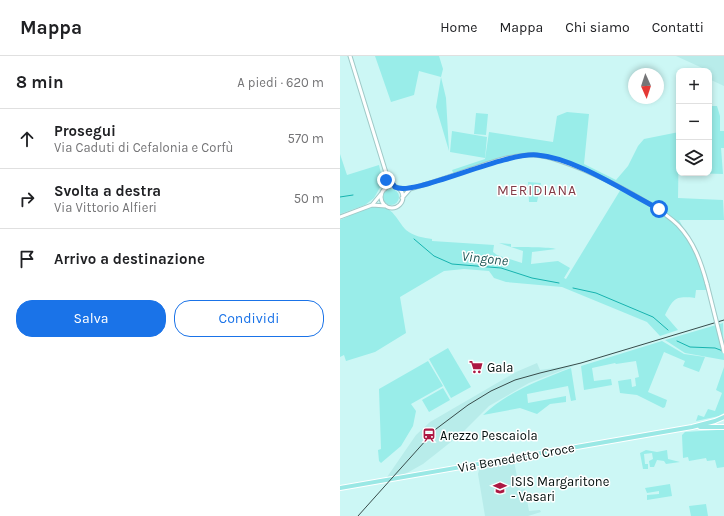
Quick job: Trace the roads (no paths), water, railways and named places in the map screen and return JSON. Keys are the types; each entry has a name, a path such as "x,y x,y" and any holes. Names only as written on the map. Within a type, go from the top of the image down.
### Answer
{"main road":[{"name":"Via Benedetto Croce","path":"340,488 692,427 716,421 724,417"},
{"name":"Via Benedetto Croce","path":"692,427 724,427"}],"street":[{"path":"350,56 387,176 397,188 402,198"},
{"path":"385,189 410,189 516,156 537,155 563,161 659,209 670,217 691,241 698,255 707,284 724,352"},
{"path":"372,205 385,189 387,176"},
{"path":"340,217 372,205 397,206 410,189"},
{"path":"382,194 382,201 386,206"}],"waterway":[{"name":"Vingone","path":"340,197 353,195"},
{"name":"Vingone","path":"414,239 434,256 452,264 501,268 532,278 559,283"},
{"name":"Vingone","path":"573,288 596,293 653,317 668,330"},
{"name":"Vingone","path":"677,341 690,347 715,348 723,351"}],"railway":[{"path":"358,516 436,429 468,405 491,391 515,380 581,363 724,320"}],"place":[{"name":"Gala","path":"476,367"},
{"name":"Arezzo Pescaiola","path":"429,435"},
{"name":"ISIS Margaritone - Vasari","path":"500,488"}],"district":[{"name":"MERIDIANA","path":"537,190"}]}
